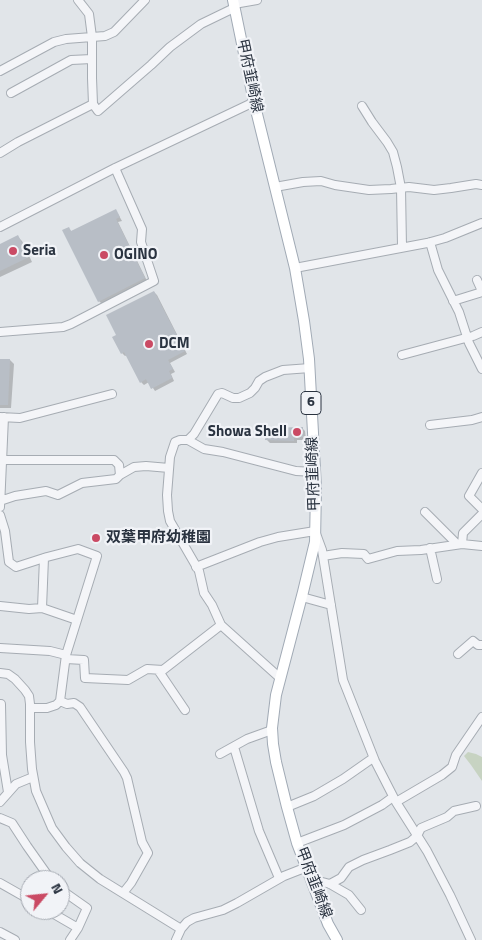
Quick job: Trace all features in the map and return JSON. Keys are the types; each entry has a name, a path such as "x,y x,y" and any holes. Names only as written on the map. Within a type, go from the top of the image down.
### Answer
{"main road":[{"name":"甲府韮崎線","path":"234,4 254,102 295,268 310,368 316,488 315,542 276,695 272,730 276,762 297,843 328,924 337,940"}],"street":[{"path":"78,0 88,14 92,37 93,104 98,111 151,66 170,47 201,24 234,4 257,0"},
{"path":"0,71 54,42 66,39 105,36 114,32 145,0"},
{"path":"11,93 71,60 92,59"},
{"path":"0,227 115,168 254,102"},
{"path":"0,153 93,104"},
{"path":"362,106 393,152 401,188 402,247"},
{"path":"0,332 63,327 154,281 141,242 142,229 115,168"},
{"path":"275,187 321,181 369,190 409,187 434,190 476,184 482,185"},
{"path":"295,268 430,242 482,223"},
{"path":"430,242 438,270 459,312 467,337 482,369"},
{"path":"453,300 482,292 477,280"},
{"path":"402,355 482,332"},
{"path":"188,440 194,434 218,394 222,393 233,398 239,398 250,392 265,376 283,370 310,368"},
{"path":"0,507 2,417 20,418 112,394"},
{"path":"430,425 482,417"},
{"path":"280,678 221,625 204,593 199,571 170,521 167,495 170,457 175,442 188,440 204,449 223,452 296,471 315,472"},
{"path":"2,460 114,460 119,465 120,475"},
{"path":"0,500 46,491 58,495 82,483 116,479 134,467 169,468"},
{"path":"482,472 468,496 482,509"},
{"path":"425,512 460,544"},
{"path":"460,544 462,533 482,514"},
{"path":"0,515 6,531 9,562 16,567 78,549 98,556 66,657 60,701 56,705 47,708 30,708"},
{"path":"196,566 260,542 315,531 322,550 343,680 374,758 394,799 426,851 450,895 471,940"},
{"path":"323,556 342,553 364,554 368,559 397,551 460,544 482,546"},
{"path":"430,548 437,579"},
{"path":"42,608 44,558"},
{"path":"302,597 331,605"},
{"path":"0,606 42,608 77,620"},
{"path":"0,648 50,651 66,657 84,660 85,678 128,680 148,669 163,670 221,625"},
{"path":"458,654 473,641 478,645 482,645"},
{"path":"158,670 185,710"},
{"path":"0,673 8,674 15,679 29,696 30,742 36,791 52,828 80,863 100,879 181,929"},
{"path":"60,701 68,704 74,703 80,707 127,778 142,842 148,853 122,893"},
{"path":"0,704 0,741 8,792"},
{"path":"297,843 344,825 442,775 452,767 456,755 482,717"},
{"path":"220,754 272,730"},
{"path":"234,746 259,831 279,878"},
{"path":"287,807 314,796 374,758"},
{"path":"0,802 16,784 34,777"},
{"path":"330,884 341,878 349,867 362,860 410,842 422,828 446,817 454,811 476,806"},
{"path":"0,818 12,823 45,870"},
{"path":"176,940 181,929 194,918 222,910 279,878 307,867"},
{"path":"311,879 330,884 349,895 361,910"},
{"path":"0,883 20,894"},
{"path":"70,896 87,908 70,940"},
{"path":"64,920 78,928"},
{"path":"0,932 14,940"}],"green space":[{"path":"468,752 482,757 482,781 464,756"}],"building":[{"name":"OGINO","path":"116,209 120,217 116,219 145,278 98,302 62,230 69,227 71,231"},
{"name":"Seria","path":"18,235 29,257 0,271 0,244"},
{"name":"DCM","path":"154,291 185,351 168,360 173,369 169,371 172,378 151,389 146,379 140,383 124,352 121,354 112,337 116,335 106,315"},
{"path":"0,359 10,359 8,405 0,405"},
{"path":"303,427 303,437 294,437 294,441 265,440 265,428"}],"place":[{"name":"Seria","path":"13,251"},
{"name":"OGINO","path":"104,255"},
{"name":"DCM","path":"149,344"},
{"name":"Showa Shell","path":"297,432"},
{"name":"双葉甲府幼稚園","path":"96,538"}]}
